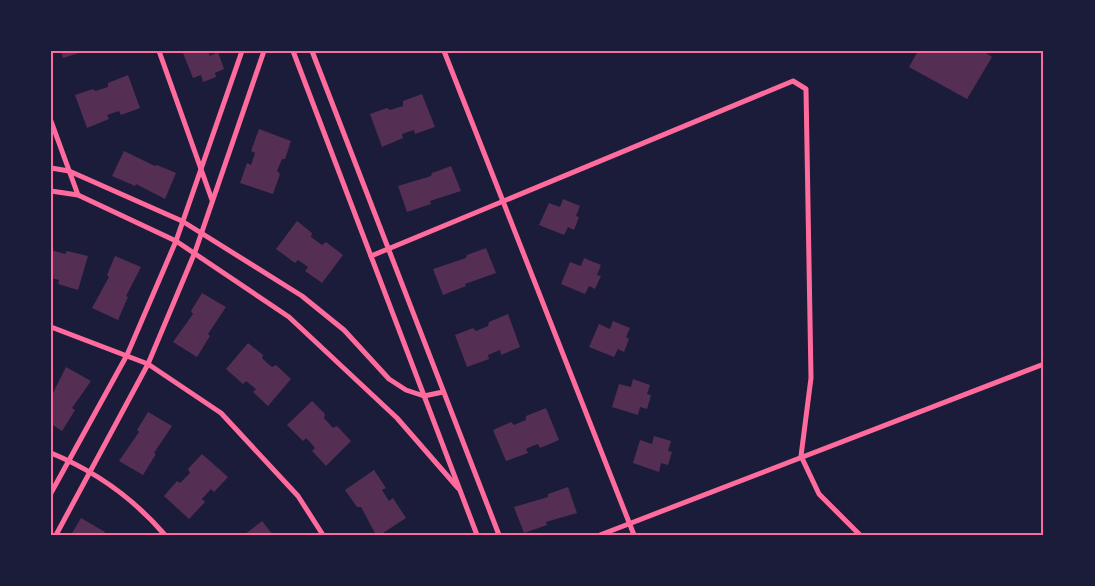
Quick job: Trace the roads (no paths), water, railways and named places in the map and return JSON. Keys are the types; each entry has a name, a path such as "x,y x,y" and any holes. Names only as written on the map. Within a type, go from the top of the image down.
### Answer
{"street":[{"path":"159,51 212,200"},
{"path":"51,492 127,355 176,241 242,51"},
{"path":"56,535 148,364 195,252 264,51"},
{"path":"293,51 477,535"},
{"path":"312,51 499,535"},
{"path":"444,51 634,535"},
{"path":"370,256 793,81 806,89 811,378 801,456 819,494 860,535"},
{"path":"51,121 78,195"},
{"path":"51,168 69,170 182,221 302,296 344,330 389,378 406,390 424,396 443,392"},
{"path":"51,191 78,195 176,241 290,316 397,418 460,490"},
{"path":"51,327 148,364 221,414 298,496 324,535"},
{"path":"600,535 1044,364"},
{"path":"51,453 91,471 132,501 165,535"}]}
